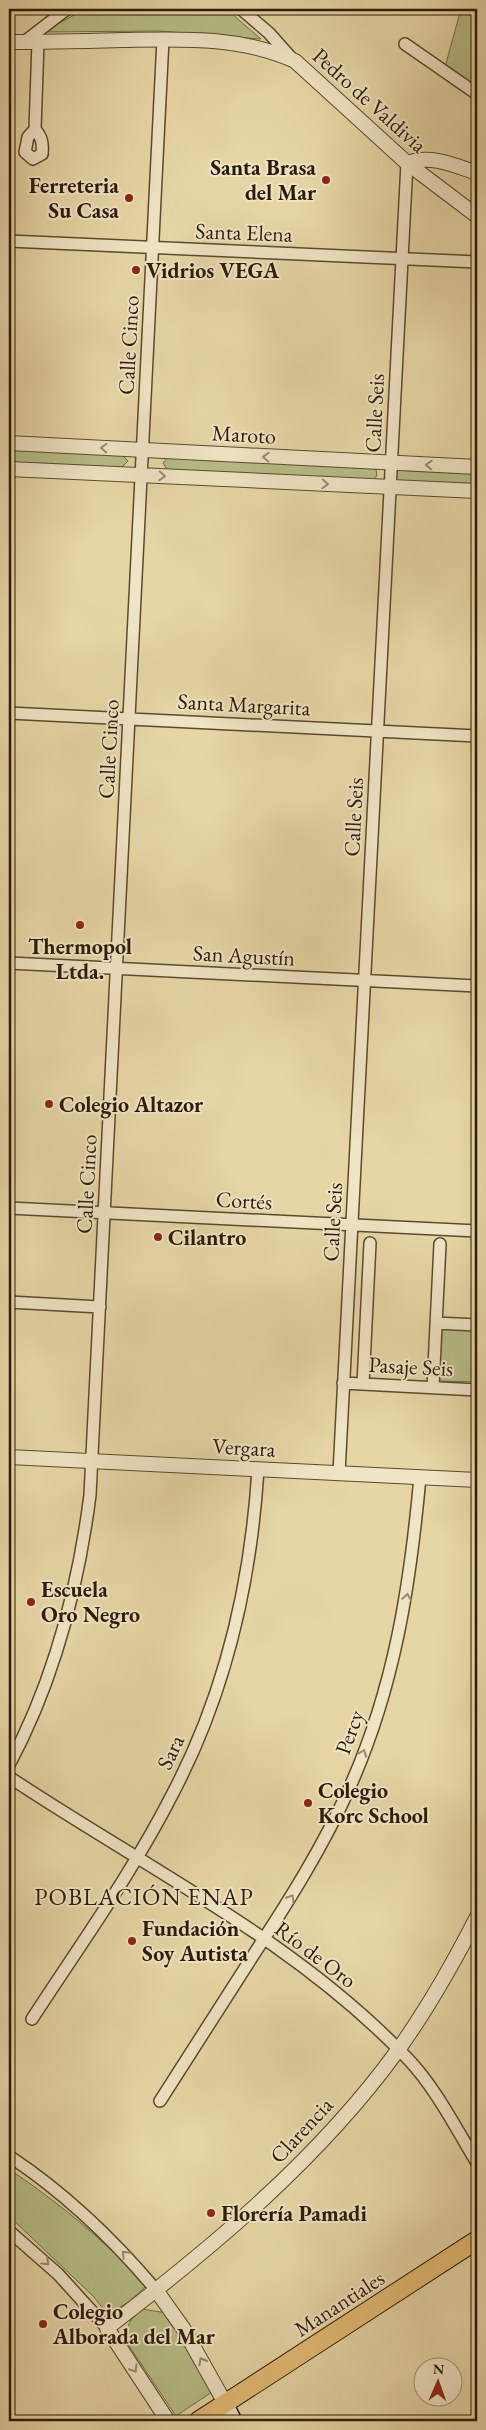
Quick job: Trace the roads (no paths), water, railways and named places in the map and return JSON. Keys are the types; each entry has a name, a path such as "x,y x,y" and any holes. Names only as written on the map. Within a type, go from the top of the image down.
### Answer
{"main road":[{"name":"Manantiales","path":"198,2421 477,2240"},
{"path":"225,2403 234,2421"}],"street":[{"path":"9,54 66,9"},
{"name":"Pedro de Valdivia","path":"241,9 269,33 295,62 407,163 477,216"},
{"name":"Calle Cinco","path":"9,1765 44,1687 65,1625 85,1536 93,1461 163,39"},
{"path":"9,42 208,40 243,44 272,51 295,62"},
{"path":"35,129 38,42"},
{"path":"405,44 477,94"},
{"path":"407,163 418,159 434,160 477,173"},
{"name":"Calle Seis","path":"339,1473 407,163"},
{"name":"Santa Elena","path":"9,241 477,262"},
{"name":"Maroto","path":"9,443 477,467"},
{"name":"Maroto","path":"9,469 477,491"},
{"name":"Santa Margarita","path":"9,713 477,736"},
{"name":"San Agustín","path":"9,963 477,986"},
{"name":"Cortés","path":"9,1208 477,1231"},
{"name":"Calle Seis","path":"363,1384 370,1243"},
{"path":"433,1387 440,1244"},
{"path":"9,1302 100,1306"},
{"path":"436,1323 477,1325"},
{"name":"Pasaje Seis","path":"343,1383 477,1390"},
{"name":"Vergara","path":"9,1457 477,1480"},
{"name":"Sara","path":"32,2019 136,1858 190,1760 226,1664 246,1583 258,1469"},
{"name":"Percy","path":"160,2101 306,1874 349,1790 379,1709 406,1602 416,1529 420,1477"},
{"name":"Río de Oro","path":"9,1777 264,1939 338,1993 418,2070 476,2157"},
{"name":"Clarencia","path":"107,2328 207,2250 279,2184 341,2119 398,2050 435,1991 477,1917"},
{"path":"9,2156 79,2209 113,2241 156,2290 183,2328 225,2403"},
{"path":"9,2231 58,2274 107,2328 168,2421"}],"place":[{"name":"Santa Brasa del Mar","path":"326,180"},
{"name":"Ferreteria Su Casa","path":"129,198"},
{"name":"Vidrios VEGA","path":"136,270"},
{"name":"Thermopol Ltda.","path":"80,925"},
{"name":"Colegio Altazor","path":"49,1104"},
{"name":"Cilantro","path":"158,1237"},
{"name":"Escuela Oro Negro","path":"31,1602"},
{"name":"Colegio Korc School","path":"308,1803"},
{"name":"Fundación Soy Autista","path":"132,1941"},
{"name":"Florería Pamadi","path":"211,2213"},
{"name":"Colegio Alborada del Mar","path":"43,2324"}],"district":[{"name":"POBLACIÓN ENAP","path":"144,1897"}]}
